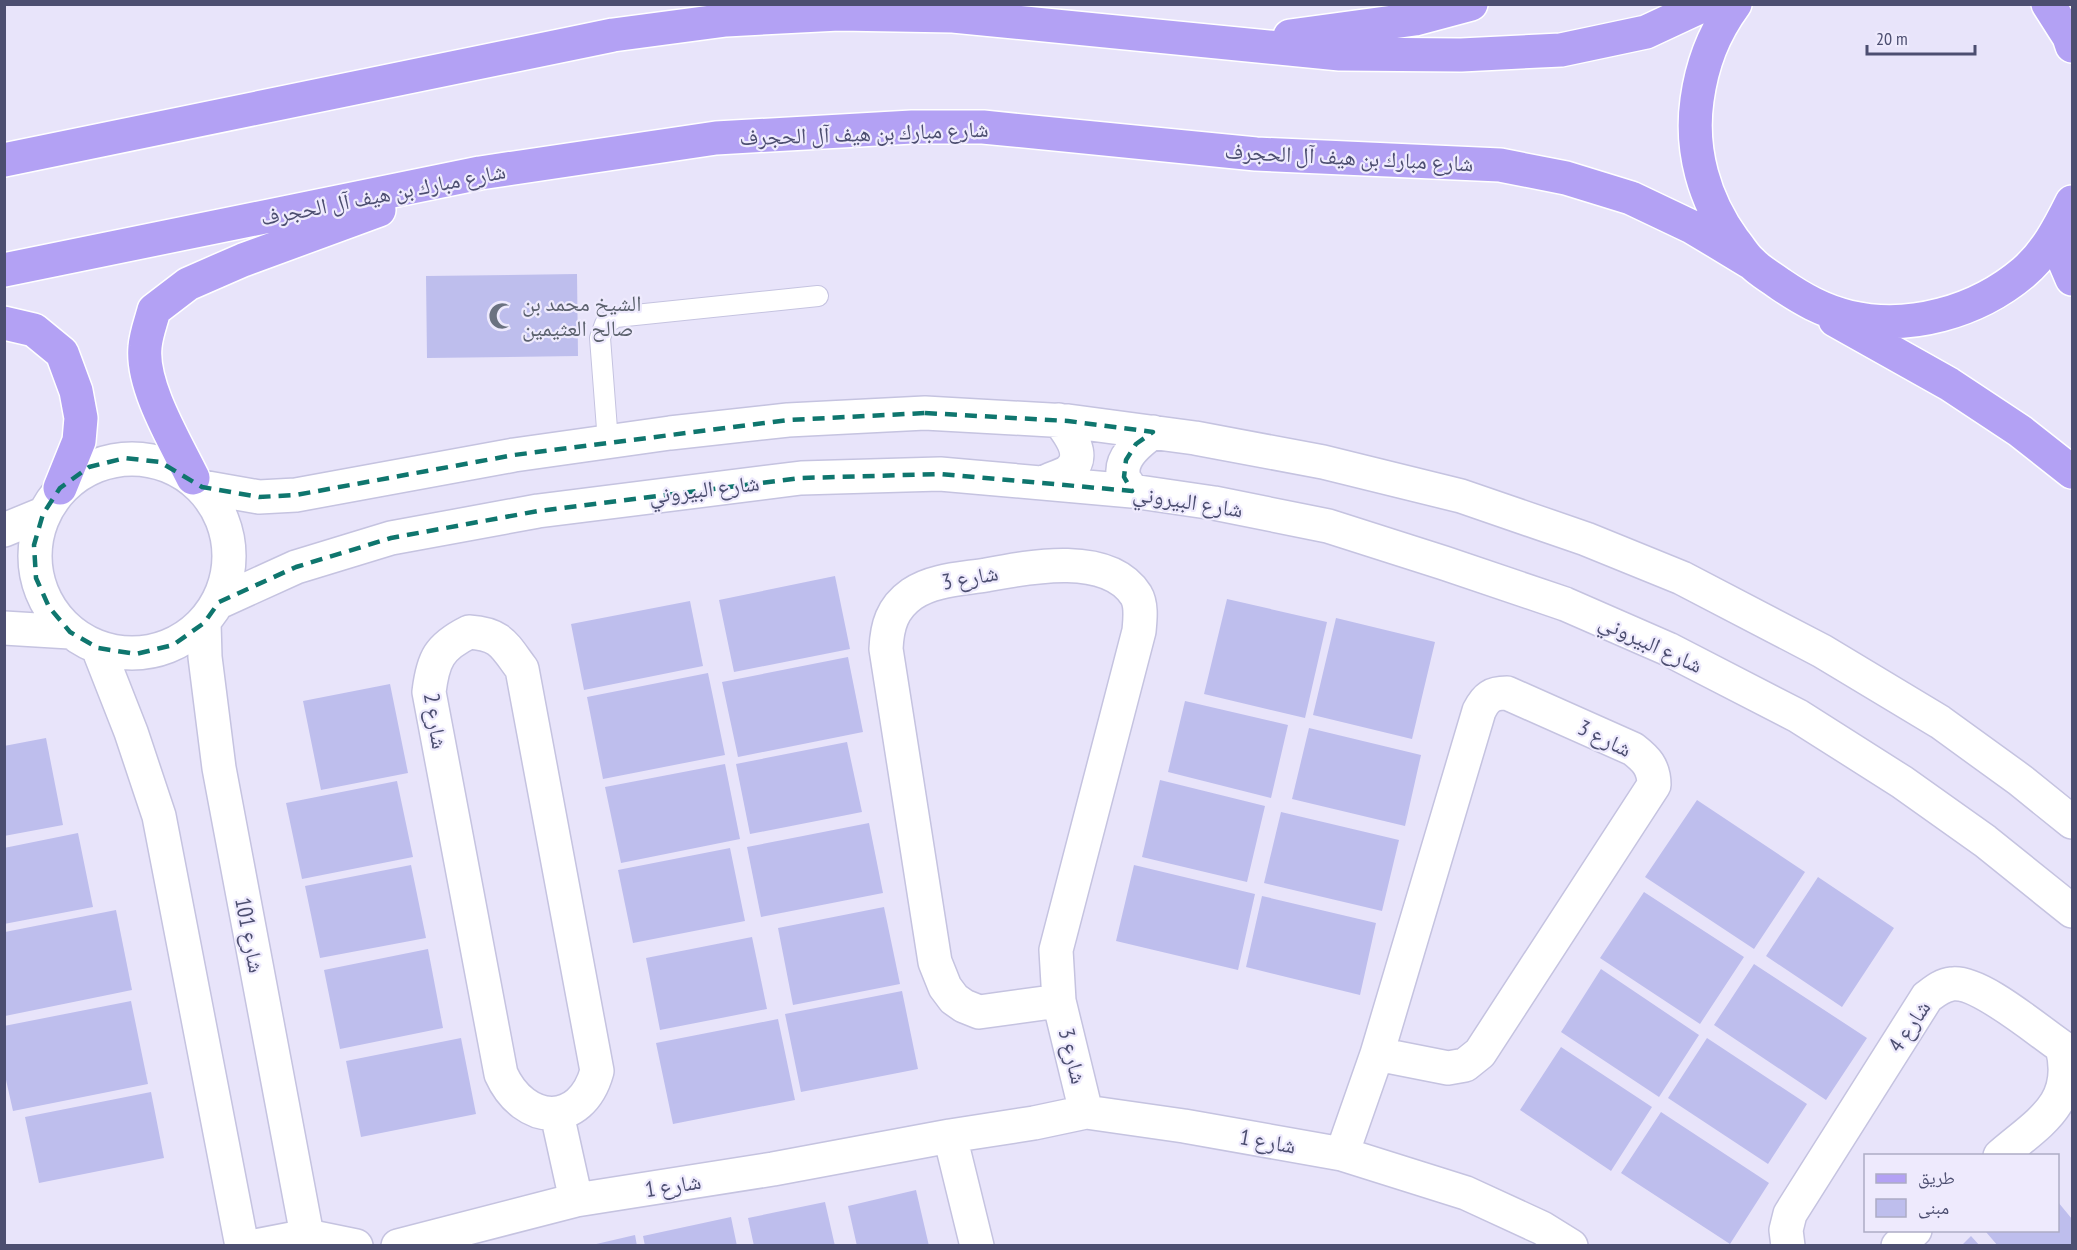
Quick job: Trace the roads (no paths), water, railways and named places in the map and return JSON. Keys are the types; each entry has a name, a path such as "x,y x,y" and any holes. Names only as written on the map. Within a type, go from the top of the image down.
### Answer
{"main road":[{"path":"1234,44 1415,19 1472,4"},
{"path":"4,160 613,34 726,20 839,14 953,16 1340,54 1461,55 1561,50 1646,32 1706,4"},
{"path":"1735,4 1720,24 1701,71 1694,123 1700,173 1719,220 1750,262 1805,302 1874,344 1949,384 2020,431 2073,472"},
{"path":"2048,4 2073,46"},
{"name":"شارع مبارك بن هيف آل الحجرف","path":"4,270 480,173 716,138 912,127 983,127 1257,154 1500,165 1566,177 1631,198 1692,227 1750,262"},
{"path":"197,483 162,415 149,381 145,348 154,310 188,284 243,260 480,173"},
{"path":"1805,302 1849,317 1896,322 1942,316 1986,299 2024,272 2054,237 2073,202"},
{"path":"2054,237 2073,279"},
{"path":"4,323 34,330 62,353 76,391 81,418 79,441 52,501"}],"street":[{"path":"4,530 52,501 89,467 125,458 160,462 197,483 259,496 296,495 514,455 788,420 925,413 1059,420 1153,432 1323,462 1461,496 1586,539 1682,578 1822,651 1940,722 2073,822"},
{"path":"1045,482 1071,469 1077,456 1073,439 1059,420"},
{"path":"1132,491 1124,477 1126,460 1136,444 1153,432"},
{"name":"شارع البيروني","path":"212,613 296,567 391,538 538,511 801,478 940,474 1132,491 1214,503 1328,526 1565,604 1668,649 1798,716 1902,782 1985,841 2073,911"},
{"path":"52,501 34,545 36,578 49,607 70,632 98,648 136,654 173,645 212,613 230,563 224,522 197,483"},
{"name":"شارع 3","path":"1059,1001 979,1012 954,999 945,987 935,962 886,649 891,616 905,600 927,585 1029,567 1069,566 1106,572 1124,582 1137,596 1140,615 1139,631 1056,950 1059,1001 1086,1112"},
{"name":"شارع 101","path":"212,613 206,657 219,768 308,1241"},
{"path":"4,628 70,632"},
{"name":"شارع 2","path":"469,632 487,633 505,645 522,669 597,1071 593,1085 583,1100 572,1108 557,1114 536,1111 519,1099 501,1074 431,703 429,692 437,658 451,641 469,632"},
{"path":"98,648 131,732 159,816 242,1245"},
{"name":"شارع 3","path":"1342,1154 1377,1054 1479,711 1484,701 1490,695 1507,693 1633,749 1642,756 1650,764 1654,773 1654,785 1480,1053 1465,1065 1448,1068 1377,1054"},
{"name":"شارع 4","path":"1788,1245 1786,1230 1790,1214 1927,997 1940,988 1963,984 1982,991 2062,1047 2067,1074 2064,1090 2055,1108 2001,1154"},
{"name":"شارع 1","path":"398,1245 576,1200 773,1169 1086,1112 1184,1126 1342,1154 1466,1193 1542,1227 1570,1245"},
{"path":"557,1114 576,1200"},
{"path":"950,1136 977,1245"},
{"path":"1898,1245 1913,1232"},
{"path":"255,1245 308,1241 356,1245"}],"lane":[{"path":"608,442 600,338 605,324 616,316 818,296"}],"place":[{"name":"الشيخ محمد بن صالح العثيمين","path":"502,316"}]}
